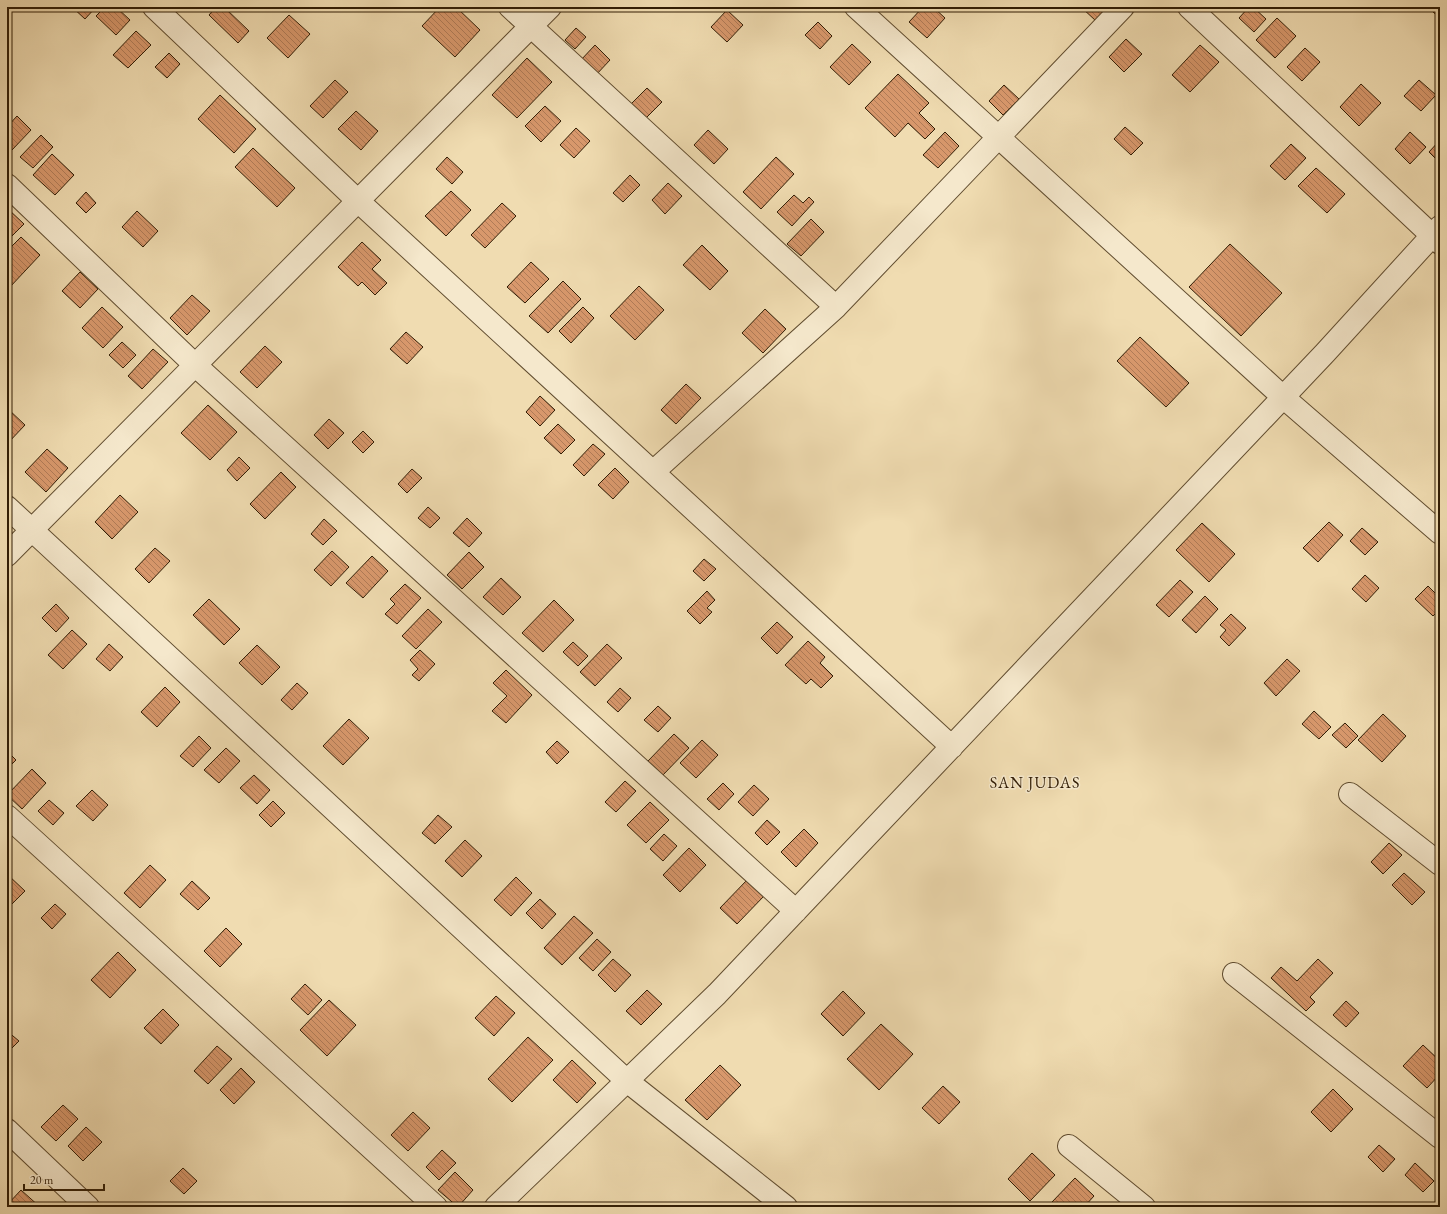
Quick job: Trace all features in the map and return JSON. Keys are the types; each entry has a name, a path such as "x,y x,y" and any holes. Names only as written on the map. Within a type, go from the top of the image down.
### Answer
{"street":[{"path":"154,7 358,201 952,747"},
{"path":"510,7 836,307"},
{"path":"7,555 550,7"},
{"path":"856,7 1283,397 1440,533"},
{"path":"654,472 836,307 1123,7"},
{"path":"496,1207 717,994 1437,236 1189,7"},
{"path":"7,185 195,365 796,911"},
{"path":"7,508 627,1081 786,1207"},
{"path":"1350,794 1440,864"},
{"path":"7,816 436,1207"},
{"path":"1234,974 1440,1137"},
{"path":"7,1130 88,1207"},
{"path":"1069,1146 1144,1207"}],"building":[{"path":"72,7 96,7 85,19"},
{"path":"105,7 116,7 130,20 116,35 96,16"},
{"path":"216,7 224,7 249,31 238,43 209,15"},
{"path":"440,7 456,7 480,30 455,57 422,26"},
{"path":"923,7 933,7 945,18 927,38 909,22"},
{"path":"1081,7 1109,7 1096,21"},
{"path":"1249,7 1253,7 1266,19 1254,32 1239,18"},
{"path":"1440,7 1440,18 1433,12"},
{"path":"727,10 743,25 727,42 711,27"},
{"path":"289,15 310,34 288,58 267,38"},
{"path":"1277,18 1296,36 1275,58 1256,40"},
{"path":"818,22 832,36 820,49 805,35"},
{"path":"576,28 586,37 575,49 565,40"},
{"path":"136,31 151,45 128,68 113,55"},
{"path":"1126,39 1142,54 1124,72 1109,57"},
{"path":"852,44 871,62 849,85 830,67"},
{"path":"595,45 610,60 595,76 580,61"},
{"path":"1200,45 1219,62 1190,92 1172,75"},
{"path":"1305,48 1320,62 1302,81 1287,67"},
{"path":"169,53 180,64 167,78 155,67"},
{"path":"527,58 552,82 517,118 492,95"},
{"path":"898,74 929,103 919,113 935,129 925,139 908,123 895,137 865,108"},
{"path":"335,80 348,92 323,118 310,106"},
{"path":"1419,80 1436,95 1421,111 1404,96"},
{"path":"1361,84 1381,103 1359,126 1340,107"},
{"path":"1004,85 1019,99 1003,115 989,101"},
{"path":"647,88 662,102 644,120 629,106"},
{"path":"220,95 256,129 234,153 198,119"},
{"path":"545,106 561,121 541,142 525,126"},
{"path":"356,111 378,131 361,150 338,129"},
{"path":"17,116 31,130 12,150 7,145 7,127"},
{"path":"1125,127 1143,143 1131,155 1114,139"},
{"path":"576,128 590,141 574,158 560,145"},
{"path":"708,130 728,149 714,164 694,145"},
{"path":"945,132 959,146 938,168 923,155"},
{"path":"1410,132 1426,147 1410,164 1395,149"},
{"path":"41,135 53,147 33,168 20,157"},
{"path":"1440,140 1440,163 1429,152"},
{"path":"1291,144 1306,158 1285,180 1270,166"},
{"path":"253,148 295,188 277,207 235,167"},
{"path":"52,154 74,175 55,195 33,175"},
{"path":"447,157 463,172 452,184 436,169"},
{"path":"776,157 794,174 761,209 743,192"},
{"path":"1316,168 1345,194 1327,213 1298,186"},
{"path":"630,175 640,185 623,202 613,193"},
{"path":"668,183 682,196 665,214 652,200"},
{"path":"451,191 471,210 446,236 425,216"},
{"path":"86,192 96,203 86,213 76,203"},
{"path":"794,195 803,203 809,197 814,202 792,226 777,212"},
{"path":"502,203 516,216 485,248 471,235"},
{"path":"7,208 24,224 7,241"},
{"path":"137,211 158,231 143,247 122,227"},
{"path":"811,219 824,232 801,256 787,244"},
{"path":"21,237 40,255 10,287 7,284 7,251"},
{"path":"362,242 381,260 372,269 387,283 375,295 362,282 358,286 338,267"},
{"path":"1230,244 1282,293 1241,336 1189,287"},
{"path":"702,245 728,271 710,290 683,265"},
{"path":"531,262 549,279 525,303 507,287"},
{"path":"80,272 98,289 80,308 62,291"},
{"path":"563,281 581,299 548,333 529,316"},
{"path":"639,286 664,310 635,340 610,316"},
{"path":"192,295 210,311 187,335 170,318"},
{"path":"102,307 123,327 103,348 82,328"},
{"path":"583,307 594,318 571,343 559,331"},
{"path":"765,309 786,329 763,353 742,333"},
{"path":"406,332 423,347 407,364 390,349"},
{"path":"1140,337 1189,383 1166,407 1117,361"},
{"path":"122,342 136,355 123,368 109,355"},
{"path":"265,346 282,362 257,388 240,372"},
{"path":"153,349 168,362 142,389 128,376"},
{"path":"686,384 701,398 676,424 661,410"},
{"path":"540,396 555,410 540,426 526,412"},
{"path":"208,405 237,432 210,460 181,433"},
{"path":"7,408 25,425 7,444"},
{"path":"329,419 344,433 328,449 314,435"},
{"path":"558,424 575,440 561,454 544,438"},
{"path":"363,431 374,442 363,453 352,442"},
{"path":"593,444 605,454 584,476 573,465"},
{"path":"47,449 68,468 46,492 25,472"},
{"path":"239,457 250,468 237,481 227,470"},
{"path":"615,468 629,482 613,499 598,485"},
{"path":"412,469 422,478 407,493 398,484"},
{"path":"281,472 296,487 265,519 250,504"},
{"path":"120,495 138,512 112,539 95,522"},
{"path":"428,507 440,518 430,528 418,518"},
{"path":"467,518 482,533 469,547 453,533"},
{"path":"324,519 337,531 323,545 311,534"},
{"path":"1329,522 1343,535 1318,562 1303,548"},
{"path":"1202,523 1235,554 1209,582 1176,550"},
{"path":"1362,528 1378,542 1365,555 1350,541"},
{"path":"155,548 170,561 149,583 135,569"},
{"path":"332,551 349,567 331,586 314,570"},
{"path":"469,552 484,567 462,589 447,575"},
{"path":"372,556 388,571 363,598 346,583"},
{"path":"704,559 716,569 704,581 693,571"},
{"path":"1365,575 1379,588 1366,602 1352,589"},
{"path":"501,578 521,597 503,615 483,597"},
{"path":"1180,580 1193,592 1169,617 1156,605"},
{"path":"405,584 421,598 397,624 385,614 395,604 390,599"},
{"path":"1428,586 1440,598 1440,609 1433,616 1415,599"},
{"path":"707,591 715,600 707,608 712,612 700,624 687,611"},
{"path":"1205,596 1218,609 1196,633 1182,620"},
{"path":"209,599 240,629 224,645 193,615"},
{"path":"554,600 574,620 543,652 522,633"},
{"path":"56,604 69,618 56,632 42,618"},
{"path":"428,609 442,622 416,649 402,636"},
{"path":"1231,614 1246,628 1229,646 1220,637 1226,630 1220,625"},
{"path":"777,622 793,637 777,654 761,638"},
{"path":"72,630 87,644 63,669 48,655"},
{"path":"808,641 825,657 820,663 833,676 821,688 811,679 806,684 785,665"},
{"path":"573,642 588,656 578,666 563,652"},
{"path":"109,644 123,657 110,671 96,659"},
{"path":"607,644 622,658 595,686 580,672"},
{"path":"257,645 280,667 262,685 239,663"},
{"path":"420,650 435,664 419,681 412,675 418,669 410,660"},
{"path":"1287,659 1300,671 1276,696 1264,683"},
{"path":"506,670 532,695 506,723 492,711 507,696 493,683"},
{"path":"297,683 308,693 292,710 281,700"},
{"path":"165,687 180,702 157,727 141,712"},
{"path":"620,688 631,698 618,712 607,702"},
{"path":"658,706 671,718 658,732 644,720"},
{"path":"1314,711 1331,727 1319,739 1302,724"},
{"path":"1383,714 1406,736 1382,762 1358,740"},
{"path":"349,719 369,738 343,765 323,746"},
{"path":"1345,723 1358,736 1346,748 1332,735"},
{"path":"674,734 689,748 663,775 648,761"},
{"path":"199,736 211,748 193,767 180,756"},
{"path":"702,740 718,755 696,778 680,763"},
{"path":"557,741 569,752 557,764 546,752"},
{"path":"226,748 240,761 219,783 204,770"},
{"path":"7,751 16,760 7,769"},
{"path":"32,769 46,783 22,809 7,795"},
{"path":"254,775 270,790 257,804 240,788"},
{"path":"625,781 636,791 616,812 605,802"},
{"path":"723,783 734,794 719,810 707,799"},
{"path":"754,785 769,799 753,816 738,802"},
{"path":"92,790 108,805 93,821 76,806"},
{"path":"49,800 64,813 53,825 38,811"},
{"path":"273,801 285,813 271,827 259,815"},
{"path":"650,802 669,820 646,843 627,825"},
{"path":"438,815 452,827 435,844 422,833"},
{"path":"767,820 780,832 767,845 755,833"},
{"path":"804,829 818,843 796,867 781,852"},
{"path":"664,834 677,846 663,861 650,849"},
{"path":"465,840 482,856 462,877 445,861"},
{"path":"1389,843 1402,855 1383,874 1371,862"},
{"path":"689,848 706,865 680,892 663,875"},
{"path":"150,865 166,880 140,908 124,893"},
{"path":"1404,873 1425,892 1412,905 1392,885"},
{"path":"8,875 25,891 9,907 7,905"},
{"path":"516,877 532,893 511,916 494,900"},
{"path":"748,879 765,895 737,924 720,908"},
{"path":"192,881 210,898 198,910 180,894"},
{"path":"540,899 556,914 542,929 526,913"},
{"path":"55,904 66,914 52,929 41,918"},
{"path":"574,916 593,933 562,965 544,948"},
{"path":"226,928 242,944 220,967 204,951"},
{"path":"597,939 611,952 593,971 579,958"},
{"path":"118,952 136,970 110,998 91,980"},
{"path":"613,959 631,975 615,992 598,975"},
{"path":"1318,959 1333,973 1310,997 1315,1002 1306,1011 1271,978 1281,967 1297,981"},
{"path":"305,984 322,1000 308,1015 291,999"},
{"path":"647,990 662,1004 641,1025 626,1011"},
{"path":"843,991 865,1013 843,1036 821,1014"},
{"path":"496,996 515,1013 494,1036 475,1018"},
{"path":"329,1000 356,1025 327,1056 300,1030"},
{"path":"1346,1001 1359,1013 1346,1027 1333,1015"},
{"path":"163,1009 179,1025 161,1044 144,1028"},
{"path":"881,1024 913,1054 879,1090 847,1059"},
{"path":"7,1031 19,1041 7,1053"},
{"path":"528,1037 553,1060 512,1102 488,1079"},
{"path":"1423,1045 1440,1061 1440,1074 1427,1088 1403,1066"},
{"path":"217,1046 232,1059 208,1084 194,1071"},
{"path":"572,1060 596,1083 577,1103 553,1080"},
{"path":"720,1065 741,1085 707,1120 685,1100"},
{"path":"241,1068 255,1082 234,1104 220,1090"},
{"path":"943,1086 960,1102 939,1124 922,1108"},
{"path":"1333,1089 1353,1109 1331,1132 1311,1112"},
{"path":"63,1105 78,1119 56,1141 41,1127"},
{"path":"413,1112 430,1128 408,1151 391,1135"},
{"path":"86,1127 102,1142 83,1161 68,1146"},
{"path":"1379,1145 1395,1159 1383,1172 1368,1157"},
{"path":"442,1150 456,1163 439,1180 426,1167"},
{"path":"1032,1153 1055,1175 1030,1201 1008,1179"},
{"path":"1415,1163 1434,1181 1423,1192 1405,1175"},
{"path":"183,1168 197,1181 184,1194 170,1181"},
{"path":"455,1172 473,1190 458,1207 438,1190"},
{"path":"1075,1178 1094,1196 1084,1207 1057,1207 1052,1202"},
{"path":"21,1190 40,1207 7,1207 7,1205"}],"district":[{"name":"SAN JUDAS","path":"1035,782"}]}
